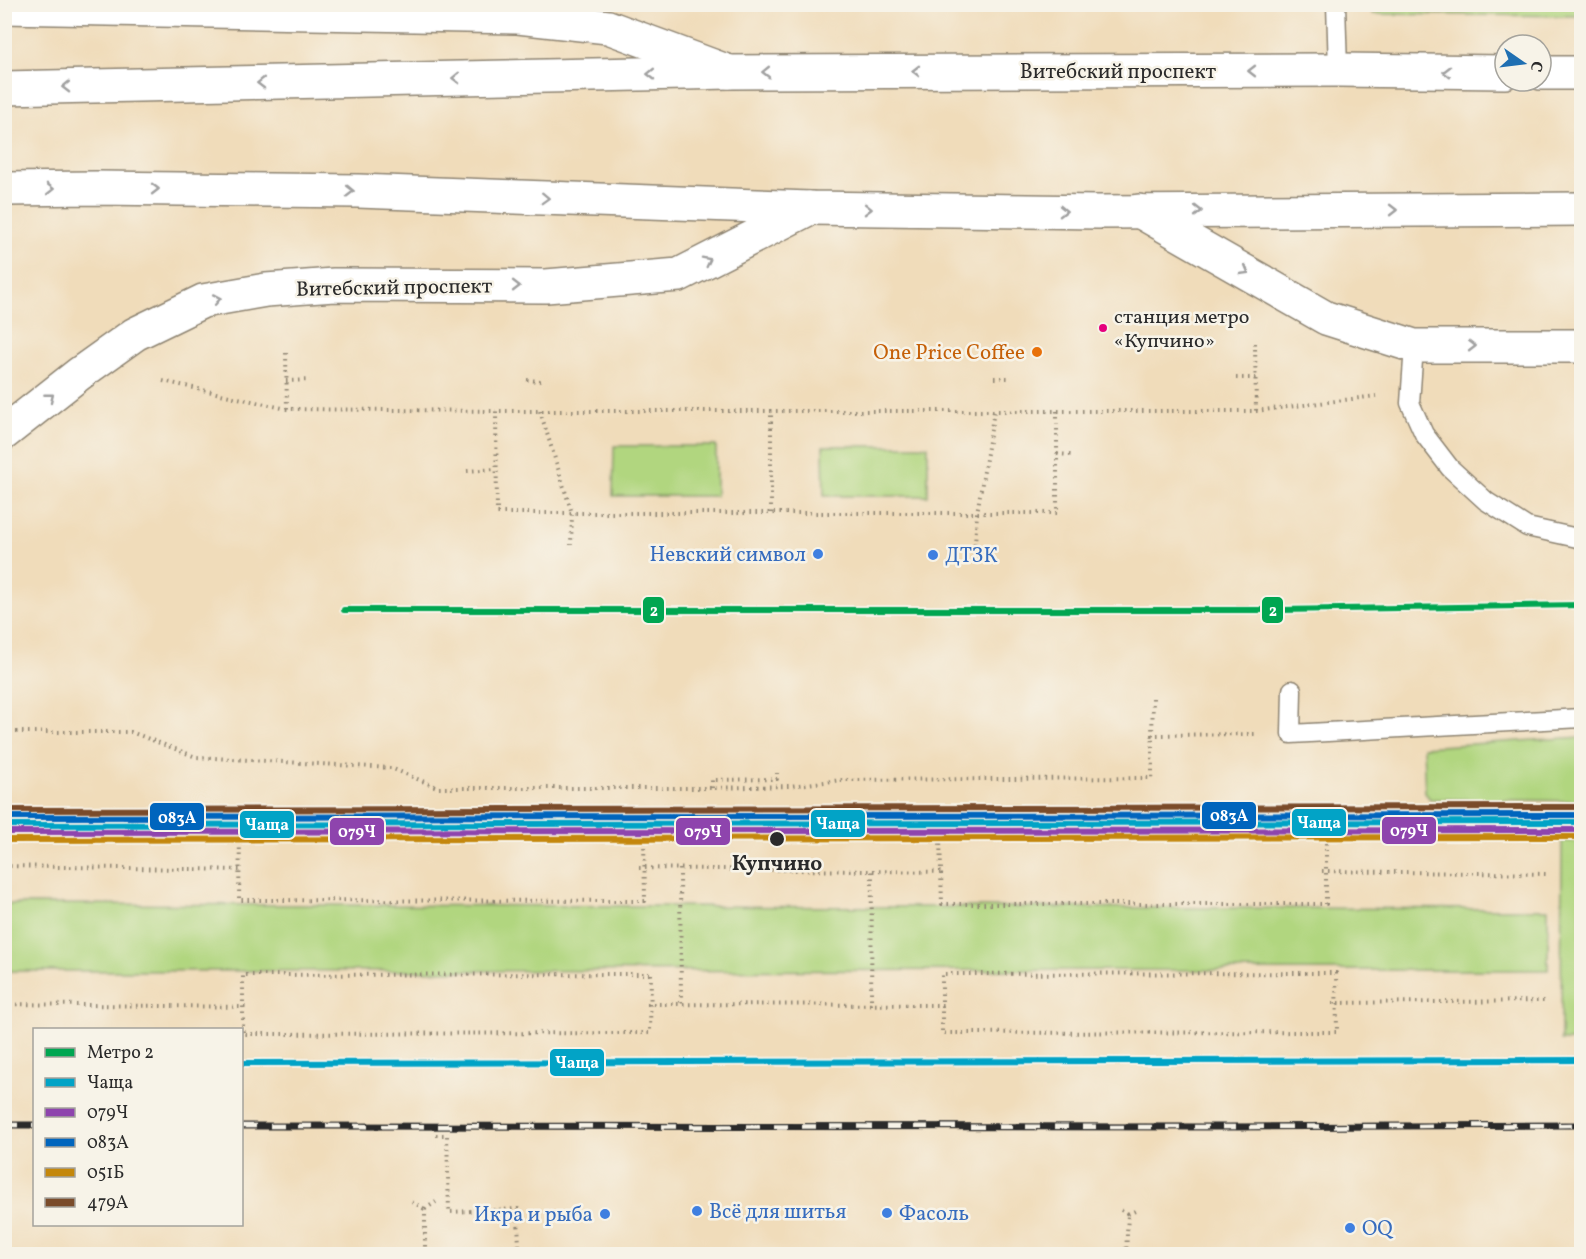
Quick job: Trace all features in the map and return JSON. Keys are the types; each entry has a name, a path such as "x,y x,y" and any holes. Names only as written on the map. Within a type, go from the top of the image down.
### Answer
{"main road":[{"name":"Витебский проспект","path":"4,7 518,17 608,27 730,72"},
{"name":"Витебский проспект","path":"4,88 730,72 1338,70 1493,72"},
{"path":"1553,73 1581,73"},
{"name":"Витебский проспект","path":"4,189 358,191 810,208 1139,211 1581,208"},
{"name":"Витебский проспект","path":"4,434 79,374 135,334 203,302 266,290 334,285 546,286 679,275 810,208"},
{"path":"1139,211 1326,318 1414,346 1581,346"}],"lane":[{"path":"1336,4 1338,70"},
{"path":"1414,346 1410,403 1424,434 1450,468 1486,501 1527,527 1581,539"},
{"path":"1293,690 1291,734 1581,718"}],"path":[{"path":"1255,343 1257,411"},
{"path":"286,353 287,409"},
{"path":"994,378 1011,378"},
{"path":"1236,378 1256,378"},
{"path":"286,381 310,380"},
{"path":"527,380 541,381"},
{"path":"163,381 287,409 1257,411 1379,396"},
{"path":"496,411 497,513 1057,513 1057,411"},
{"path":"540,411 572,513 571,545"},
{"path":"771,411 771,513"},
{"path":"975,544 977,513 994,411"},
{"path":"1057,454 1072,455"},
{"path":"467,471 496,469"},
{"path":"4,732 131,732 196,757 391,768 439,788 712,788 789,786 842,780 1152,778 1153,698"},
{"path":"1152,735 1291,734"},
{"path":"712,788 712,780 777,779 777,773"},
{"path":"240,837 644,837 642,868 645,901 239,900 242,870 240,837"},
{"path":"940,839 1326,839 1324,871 1326,904 942,904 943,872 940,839"},
{"path":"4,866 242,870"},
{"path":"642,868 943,872"},
{"path":"680,869 681,1004"},
{"path":"871,1005 872,871"},
{"path":"1324,871 1548,874"},
{"path":"1336,973 1334,1004 1337,1032 942,1033 944,1005 942,974 1336,973"},
{"path":"651,974 650,1033 243,1034 244,1007 243,975 651,974"},
{"path":"1334,1004 1547,1001"},
{"path":"4,1004 244,1007"},
{"path":"649,1004 944,1005"},
{"path":"436,1135 447,1135 449,1212 519,1209 519,1254"},
{"path":"412,1202 425,1209"},
{"path":"425,1209 436,1202"},
{"path":"425,1209 425,1254"},
{"path":"1121,1210 1128,1214"},
{"path":"1128,1214 1135,1211"},
{"path":"1126,1254 1128,1214"}],"green space":[{"path":"1368,5 1581,5 1581,16 1373,14"},
{"path":"614,446 716,446 716,496 613,496"},
{"path":"823,446 928,446 928,496 824,496"},
{"path":"1581,737 1581,801 1430,799 1425,793 1423,747"},
{"path":"1562,841 1581,841 1581,1041 1561,1041"},
{"path":"5,904 1548,909 1548,970 5,971"}],"railway":[{"path":"4,1125 33,1125"},
{"path":"243,1126 1582,1125"}],"metro line":[{"name":"2","path":"344,610 1280,610 1582,605"}],"transit line":[{"name":"479А","path":"4,810 1582,807"},
{"name":"083А","path":"4,817 1582,815"},
{"name":"Чаща","path":"4,825 1582,822"},
{"name":"079Ч","path":"4,832 1582,830"},
{"name":"051Б","path":"4,840 1582,837"},
{"name":"Чаща","path":"243,1063 1582,1060"}],"place":[{"name":"станция метро «Купчино»","path":"1103,328"},
{"name":"One Price Coffee","path":"1037,352"},
{"name":"Невский символ","path":"818,554"},
{"name":"ДТЗК","path":"933,555"},
{"name":"Купчино","path":"777,839"},
{"name":"Всё для шитья","path":"697,1211"},
{"name":"Фасоль","path":"887,1213"},
{"name":"Икра и рыба","path":"605,1214"},
{"name":"OQ","path":"1350,1228"}]}
